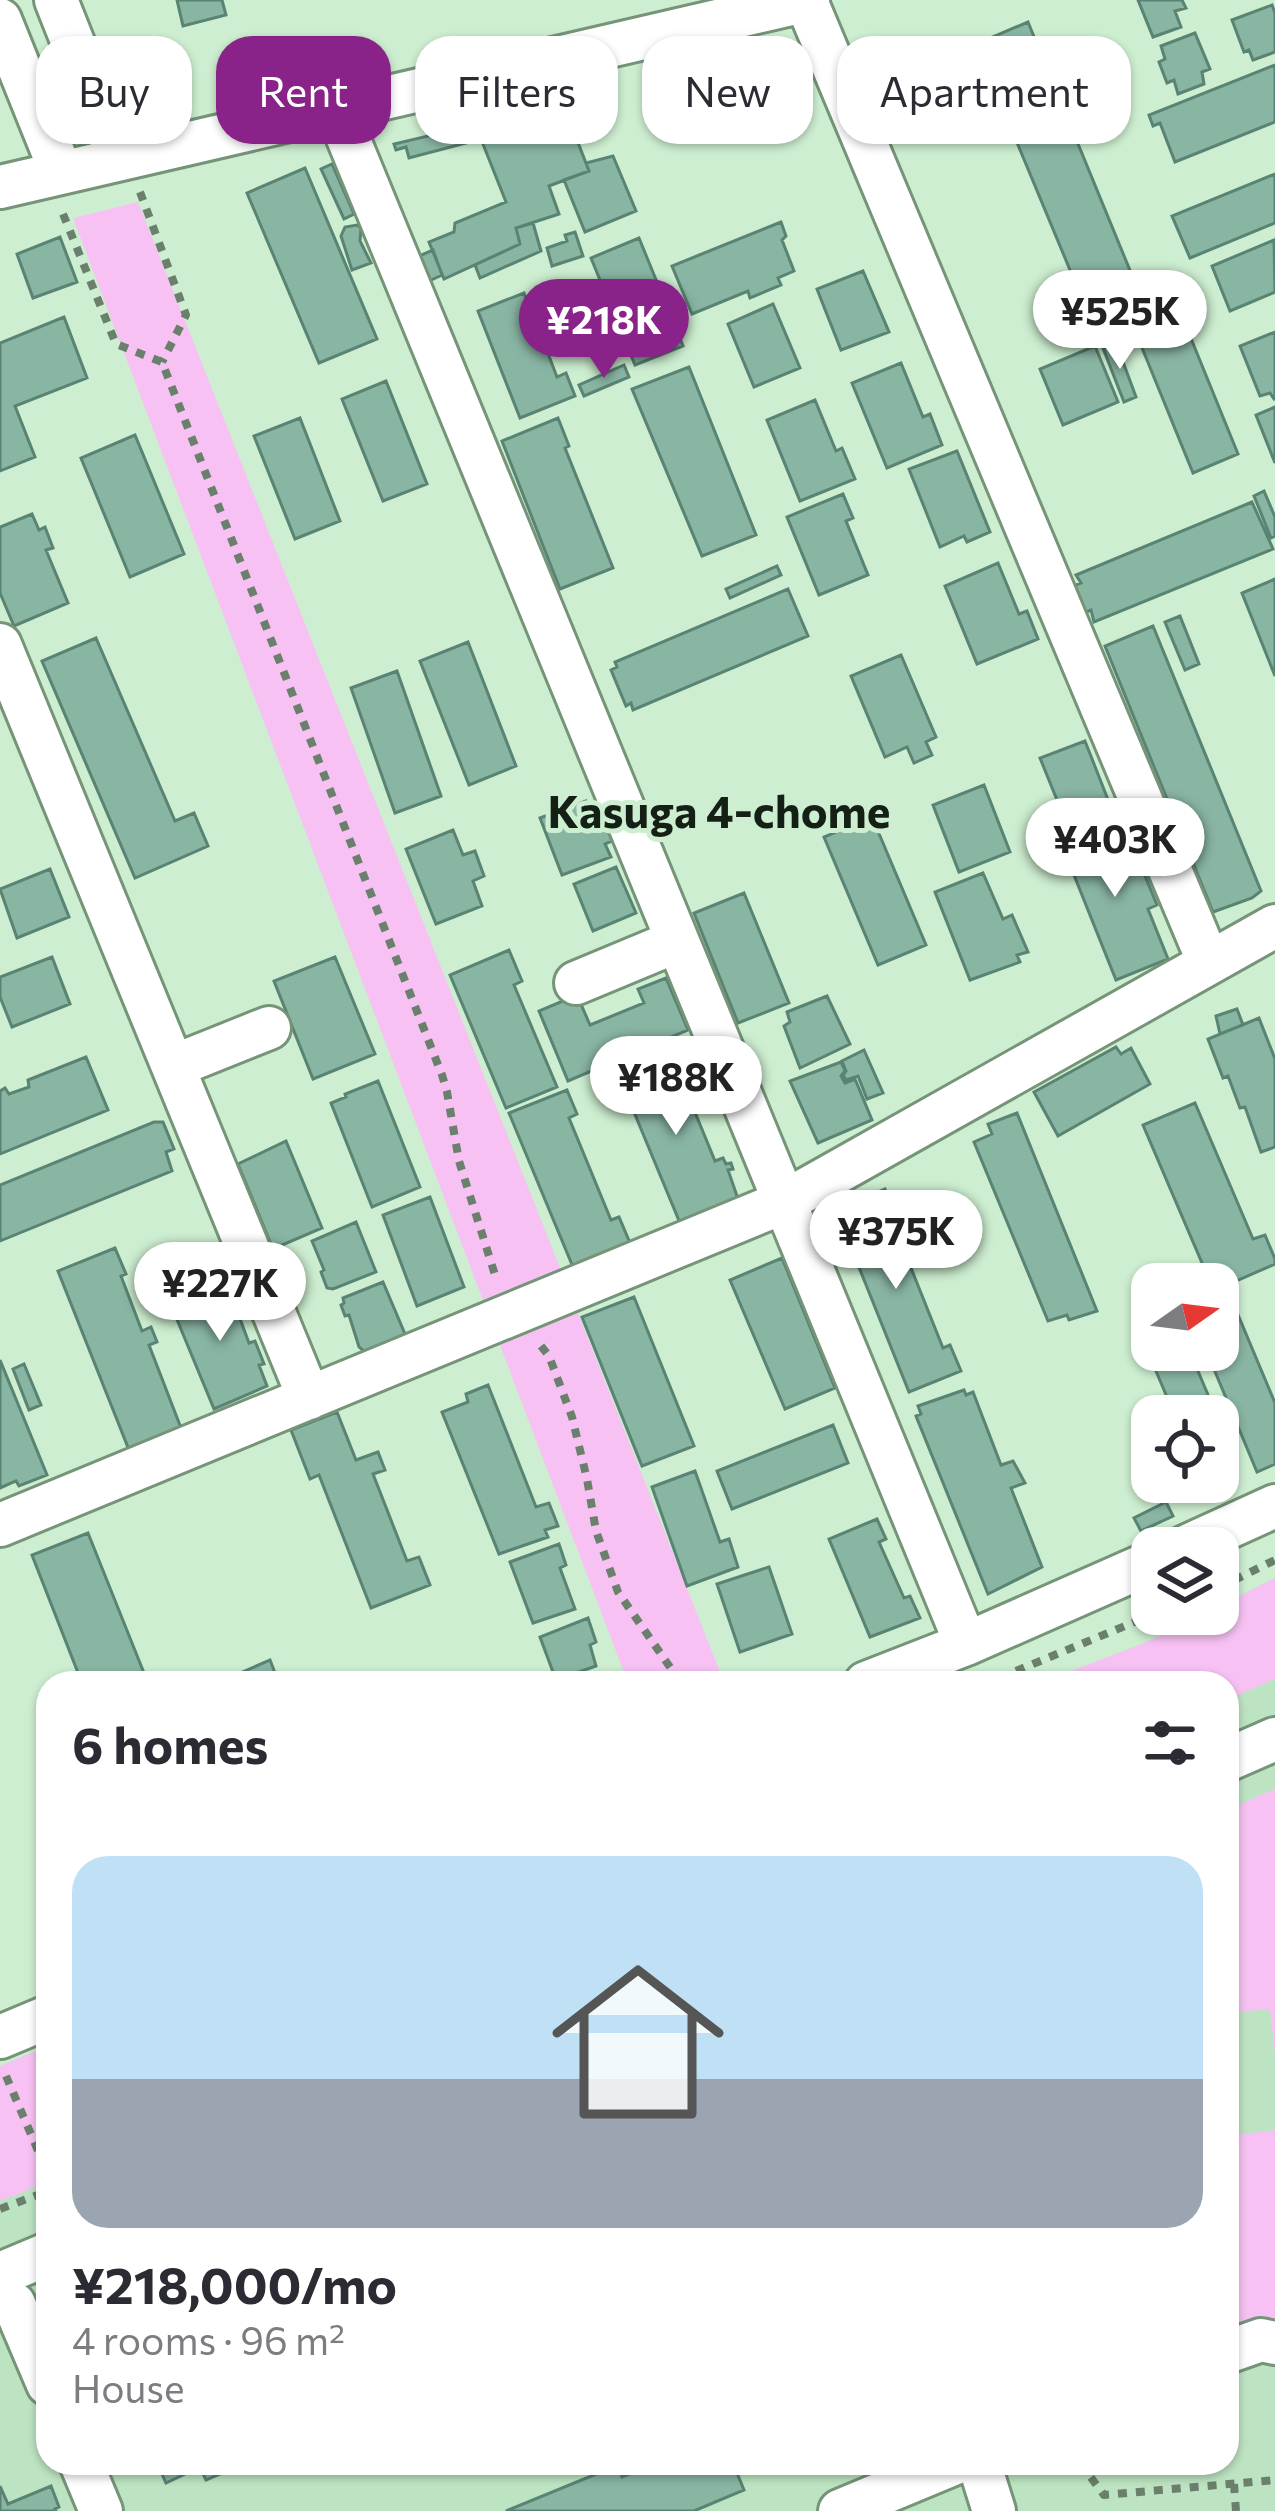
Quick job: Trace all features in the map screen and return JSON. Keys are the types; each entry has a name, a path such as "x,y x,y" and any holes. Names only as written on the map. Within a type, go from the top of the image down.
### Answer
{"street":[{"path":"56,0 129,174"},
{"path":"391,96 807,0 1209,963"},
{"path":"0,20 61,190"},
{"path":"0,187 61,190 224,144"},
{"path":"350,144 966,1644"},
{"path":"0,645 309,1398"},
{"path":"0,1526 784,1202 1275,926"},
{"path":"576,983 677,941"},
{"path":"174,1066 269,1028"},
{"path":"1229,1527 1275,1506"},
{"path":"897,1671 1131,1571"},
{"path":"1239,1755 1275,1739"},
{"path":"2,2036 36,2023"},
{"path":"36,2264 7,2289 36,2356"},
{"path":"1239,2348 1261,2340 1275,2343"},
{"path":"86,2475 101,2511"},
{"path":"840,2511 926,2475"},
{"path":"983,2475 994,2511"}],"path":[{"path":"129,174 186,315 162,362"},
{"path":"61,190 116,344 162,362 442,1075 459,1160 492,1270 516,1314 548,1356 572,1417 596,1531 618,1592 673,1671"},
{"path":"1239,1578 1275,1560"},
{"path":"1015,1671 1131,1623"},
{"path":"2,2036 36,2138"},
{"path":"1,2214 36,2196"},
{"path":"1089,2475 1104,2494 1275,2480"},
{"path":"1234,2484 1236,2511"}],"shaded area":[{"path":"138,202 720,1671 623,1671 73,218"},
{"path":"1275,1578 1275,2511 0,2511 0,2066 36,2051 36,2475 1239,2475 1239,1671 1071,1671 1161,1635 1239,1635 1239,1596"},
{"path":"1275,1578 1275,1679 1239,1695 1239,1671 1071,1671 1161,1635 1239,1635 1239,1596"},
{"path":"1275,1789 1275,2054 1270,2009 1239,2012 1239,1805"},
{"path":"36,2051 36,2187 0,2201 0,2066"},
{"path":"1275,2130 1275,2332 1239,2336 1239,2134"}],"building":[{"path":"177,0 222,0 226,15 183,26"},
{"path":"1138,0 1182,0 1186,8 1175,11 1181,27 1153,37"},
{"path":"1272,5 1275,52 1253,60 1249,50 1244,52 1232,20"},
{"path":"1028,22 1034,36 995,36"},
{"path":"1195,33 1210,69 1202,72 1204,84 1178,94 1174,80 1167,83 1159,62 1165,59 1161,46"},
{"path":"1275,65 1275,122 1175,162 1160,123 1153,126 1149,115"},
{"path":"415,139 415,144 463,144 409,158 406,147 396,150 394,144"},
{"path":"483,144 579,144 589,171 549,186 559,214 516,228 520,244 444,279 429,242 454,232 455,223 506,202"},
{"path":"1018,144 1078,144 1136,285 1085,306"},
{"path":"613,156 636,211 585,232 564,180 589,171 586,163"},
{"path":"332,164 354,214 344,219 321,169"},
{"path":"305,168 377,339 319,363 247,193"},
{"path":"1275,174 1275,223 1190,258 1172,216"},
{"path":"781,222 786,236 782,240 794,271 778,278 781,285 750,298 748,291 692,314 672,266"},
{"path":"533,223 541,251 480,278 475,265 520,244 516,228"},
{"path":"357,225 371,263 352,270 341,236 345,227"},
{"path":"575,232 583,256 552,266 547,248 567,241 565,235"},
{"path":"60,237 77,282 33,298 17,254"},
{"path":"639,238 683,346 635,365 591,258"},
{"path":"1274,240 1275,292 1230,311 1212,266"},
{"path":"433,250 442,275 429,281 419,256"},
{"path":"863,271 889,332 841,350 817,289"},
{"path":"524,293 531,313 541,309 551,334 542,338 557,377 566,373 575,396 520,418 478,311"},
{"path":"773,304 800,368 754,387 728,324"},
{"path":"1179,309 1238,454 1193,473 1134,328"},
{"path":"64,317 87,378 15,406 35,457 0,471 0,343"},
{"path":"1275,332 1274,399 1270,393 1260,396 1240,346"},
{"path":"1116,343 1136,397 1124,402 1103,348"},
{"path":"1095,346 1118,402 1063,425 1040,369"},
{"path":"901,363 923,417 930,414 942,445 887,468 852,383"},
{"path":"624,365 629,377 584,396 579,385"},
{"path":"689,367 756,535 702,556 632,389"},
{"path":"386,381 427,484 383,501 342,399"},
{"path":"815,400 836,451 842,448 855,479 800,501 767,420"},
{"path":"1275,407 1275,463 1256,415"},
{"path":"300,418 340,521 295,539 254,436"},
{"path":"558,418 569,446 565,448 613,568 560,589 502,441"},
{"path":"135,435 184,554 130,577 81,458"},
{"path":"957,451 990,532 967,542 964,536 940,547 909,469"},
{"path":"1264,491 1275,517 1271,538 1254,496"},
{"path":"843,494 853,518 846,521 868,575 819,595 787,517"},
{"path":"1252,502 1273,549 1094,622 1091,610 1084,613 1073,586 1081,583 1076,575"},
{"path":"32,514 39,530 45,527 53,548 46,550 68,603 14,626 0,593 0,527"},
{"path":"998,563 1019,614 1027,611 1038,639 977,664 945,586"},
{"path":"777,566 781,575 730,598 726,589"},
{"path":"1275,579 1275,676 1242,593"},
{"path":"788,589 808,636 633,710 631,703 626,706 611,670 617,667 615,662"},
{"path":"1180,616 1199,664 1185,670 1165,622"},
{"path":"1153,626 1261,891 1213,912 1105,646"},
{"path":"96,638 175,821 194,813 208,846 135,878 42,661"},
{"path":"468,642 516,766 469,785 420,661"},
{"path":"901,655 936,737 926,742 932,755 914,763 907,747 885,757 851,676"},
{"path":"397,671 441,796 395,813 351,688"},
{"path":"1085,741 1112,810 1068,827 1040,758"},
{"path":"984,785 1010,852 959,872 933,805"},
{"path":"586,801 594,822 604,818 612,841 605,844 611,857 562,875 540,818"},
{"path":"872,817 926,945 878,965 824,837"},
{"path":"1110,820 1131,870 1141,866 1157,905 1148,909 1168,959 1116,980 1060,840"},
{"path":"453,830 463,855 475,851 484,876 473,881 482,906 436,924 406,849"},
{"path":"616,867 636,913 593,931 574,884"},
{"path":"50,869 69,917 17,938 0,889"},
{"path":"983,873 1003,919 1012,915 1028,952 1017,955 1020,962 970,980 935,892"},
{"path":"744,893 789,1003 738,1023 694,913"},
{"path":"509,950 522,981 514,985 557,1087 506,1108 450,975"},
{"path":"52,957 70,1004 12,1027 0,997 0,977"},
{"path":"335,957 375,1054 313,1079 274,981"},
{"path":"666,978 688,1030 568,1081 539,1011 577,995 590,1025 644,1003 638,989"},
{"path":"827,996 850,1044 800,1068 784,1026 790,1022 787,1012"},
{"path":"1237,1009 1243,1025 1220,1034 1216,1016"},
{"path":"1259,1018 1275,1059 1275,1147 1261,1152 1245,1107 1240,1108 1228,1076 1223,1078 1208,1039"},
{"path":"1116,1047 1121,1054 1131,1048 1150,1084 1058,1136 1034,1092"},
{"path":"669,1049 715,1161 723,1158 731,1163 733,1169 728,1170 738,1199 680,1223 617,1071"},
{"path":"864,1050 883,1093 867,1099 858,1076 846,1080 842,1061"},
{"path":"86,1057 108,1110 0,1154 0,1091 5,1088 9,1094 29,1087 28,1080"},
{"path":"841,1062 845,1071 841,1076 845,1083 855,1079 872,1120 818,1143 790,1081"},
{"path":"378,1081 420,1187 372,1207 331,1103"},
{"path":"567,1090 577,1114 569,1118 611,1220 619,1217 630,1243 573,1267 509,1113"},
{"path":"1195,1103 1253,1239 1265,1235 1275,1264 1239,1280 1239,1263 1202,1263 1143,1125"},
{"path":"1017,1113 1097,1311 1048,1321 974,1142 992,1134 988,1124"},
{"path":"163,1122 174,1149 166,1152 172,1171 0,1241 0,1185"},
{"path":"286,1141 322,1228 273,1249 238,1164"},
{"path":"885,1189 896,1216 891,1218 943,1348 950,1345 961,1371 909,1392 836,1210"},
{"path":"430,1197 464,1287 417,1306 383,1215"},
{"path":"356,1222 376,1272 327,1288 312,1241"},
{"path":"115,1248 142,1331 151,1327 157,1342 149,1345 181,1428 129,1450 58,1271"},
{"path":"782,1258 835,1388 785,1409 730,1280"},
{"path":"236,1277 240,1288 234,1290 240,1307 236,1308 249,1343 255,1341 267,1386 214,1409 171,1305"},
{"path":"383,1282 405,1334 365,1352 341,1305 343,1298"},
{"path":"634,1297 694,1446 642,1466 582,1317"},
{"path":"1239,1317 1275,1403 1275,1464 1257,1472 1239,1429 1239,1395 1225,1395 1215,1371 1239,1371"},
{"path":"0,1360 47,1475 0,1488"},
{"path":"24,1364 41,1405 29,1410 13,1369"},
{"path":"1156,1371 1198,1371 1208,1395 1166,1395"},
{"path":"488,1385 536,1507 549,1503 558,1526 545,1530 548,1537 499,1554 442,1412 468,1402 466,1394"},
{"path":"964,1390 966,1395 973,1392 1001,1465 1013,1461 1025,1483 1011,1488 1042,1567 988,1594 916,1416 921,1414 918,1406"},
{"path":"337,1412 356,1460 378,1452 385,1470 373,1474 407,1561 419,1557 430,1585 371,1608 319,1475 310,1479 291,1430"},
{"path":"833,1425 848,1463 732,1509 717,1471"},
{"path":"695,1471 720,1542 729,1539 738,1567 687,1586 652,1487"},
{"path":"1164,1503 1173,1516 1150,1527 1139,1527 1134,1518"},
{"path":"877,1519 886,1539 879,1542 904,1598 910,1596 920,1618 870,1637 829,1539"},
{"path":"88,1533 143,1671 77,1671 32,1555"},
{"path":"559,1544 566,1565 560,1568 575,1609 533,1623 510,1562"},
{"path":"769,1567 792,1634 740,1652 717,1584"},
{"path":"588,1618 596,1642 590,1645 596,1666 553,1671 540,1637"},
{"path":"270,1660 274,1671 245,1671"},
{"path":"594,2475 738,2475 744,2490 694,2511 506,2511"},
{"path":"0,2486 8,2504 51,2486 59,2507 56,2511 0,2511"}],"district":[{"name":"Kasuga 4-chome","path":"719,812"}]}
